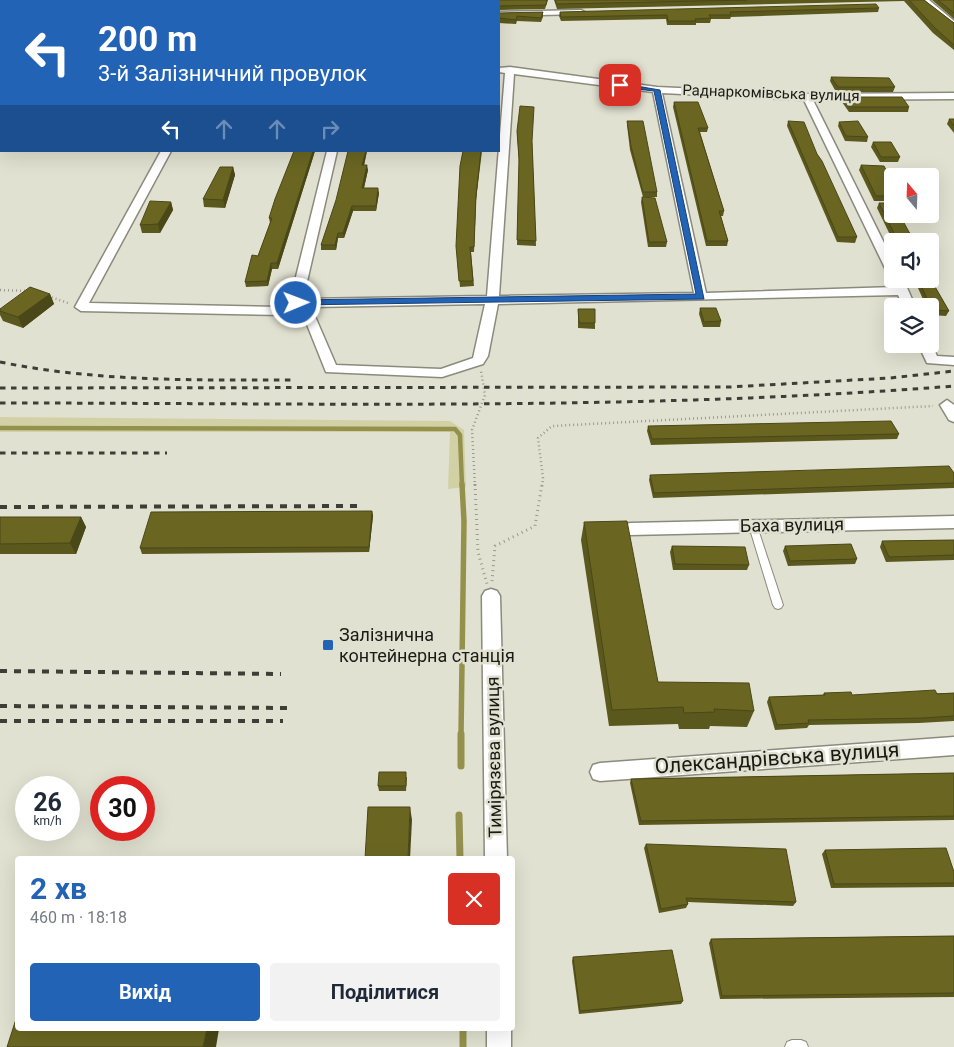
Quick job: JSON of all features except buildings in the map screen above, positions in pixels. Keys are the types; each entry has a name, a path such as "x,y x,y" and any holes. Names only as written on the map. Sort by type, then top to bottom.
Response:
{"street":[{"path":"924,0 954,25"},
{"path":"500,14 591,12"},
{"path":"296,303 308,310 331,369 442,373 478,361 481,356 493,298 504,70"},
{"name":"Раднаркомівська вулиця","path":"504,70 657,90 807,97 954,96"},
{"path":"657,90 701,297"},
{"path":"807,97 884,254"},
{"path":"165,152 81,307 284,311 296,303 493,298 701,297 903,291"},
{"path":"296,303 332,152"},
{"path":"902,288 906,298"},
{"path":"929,353 932,360 954,361"},
{"name":"Баха вулиця","path":"630,529 954,522"},
{"name":"Тимірязєва вулиця","path":"491,596 496,856"},
{"name":"Олександрівська вулиця","path":"600,772 954,746"},
{"path":"499,1031 499,1047"}],"lane":[{"path":"753,526 778,605"},
{"path":"792,1047 801,1047"}],"path":[{"path":"0,290 36,291"},
{"path":"45,294 81,307"},
{"path":"478,361 484,380 485,395 472,430 478,552 491,596"},
{"path":"491,596 495,546 536,526 544,478 538,438 552,426 950,411"}],"green space":[{"path":"0,417 450,421 464,430 466,487 448,489 450,432 0,432"}],"waterway":[{"path":"0,428 455,429 460,435 462,486"},
{"path":"461,735 464,521 462,484"},
{"path":"461,735 461,766"},
{"path":"459,815 460,856"},
{"path":"463,1031 463,1047"}],"railway":[{"path":"0,362 37,369 110,376 184,380 295,380"},
{"path":"0,388 730,387 890,378 954,371"},
{"path":"0,403 477,404 597,402 835,394 954,386"},
{"path":"0,453 167,453"},
{"path":"0,507 362,506"},
{"path":"0,671 281,674"},
{"path":"0,706 291,708"},
{"path":"0,721 283,721"}],"place":[{"name":"Залізнична контейнерна станція","path":"328,645"}],"route":[{"path":"296,303 493,298 701,297 657,90 620,85"}]}
